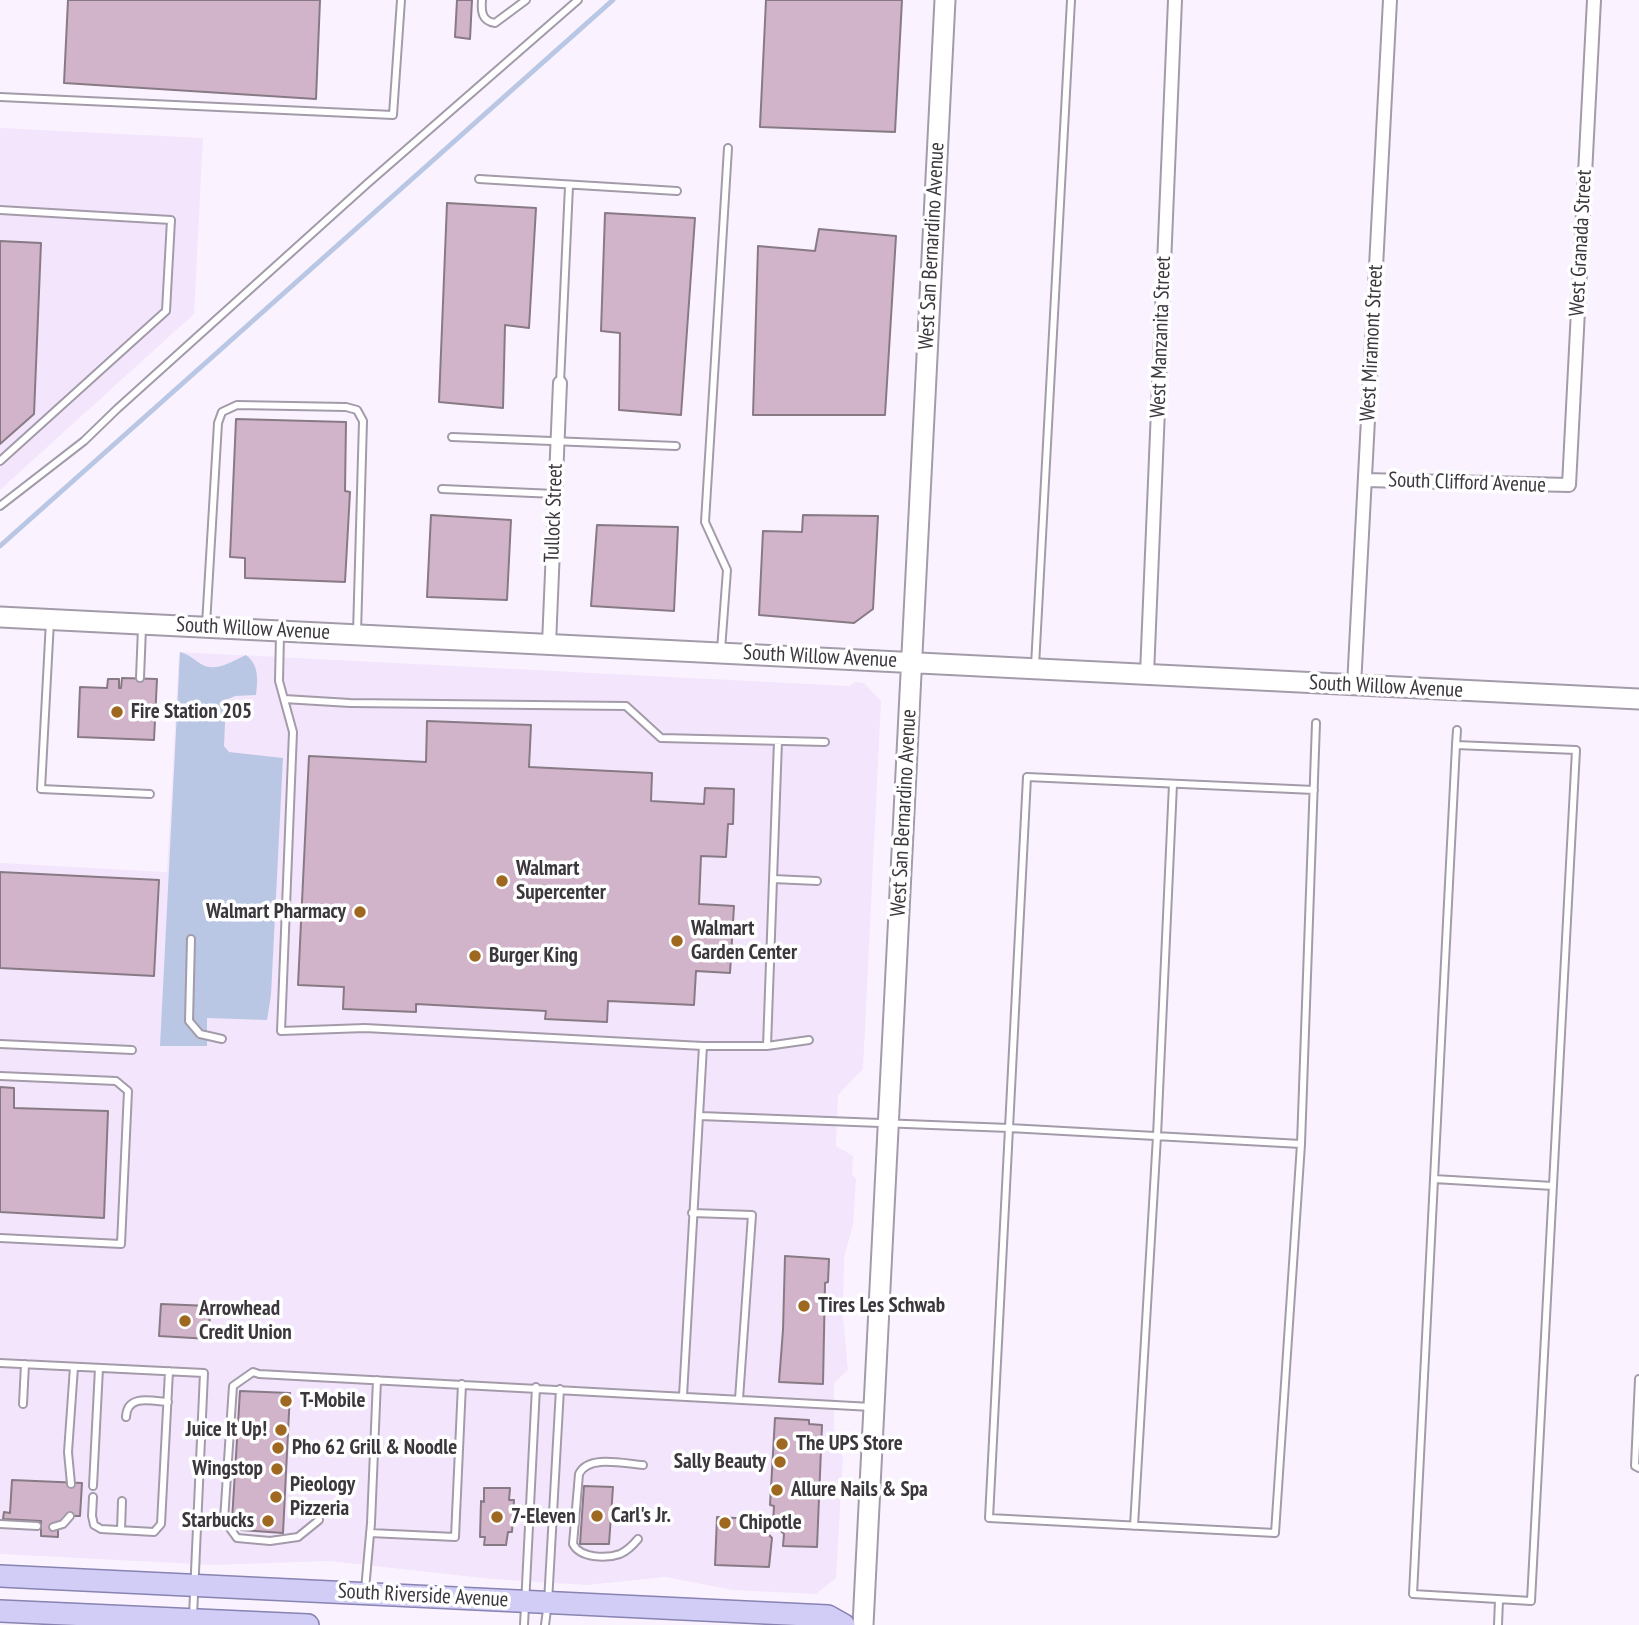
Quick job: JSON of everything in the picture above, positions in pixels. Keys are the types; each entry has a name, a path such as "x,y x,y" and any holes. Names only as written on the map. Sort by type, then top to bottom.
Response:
{"main road":[{"name":"South Riverside Avenue","path":"0,1576 828,1616 844,1625"},
{"path":"0,1611 193,1623 307,1625"}],"street":[{"name":"West San Bernardino Avenue","path":"863,1625 945,0"},
{"name":"West Manzanita Street","path":"1147,674 1175,0"},
{"name":"West Miramont Street","path":"1354,686 1390,0"},
{"name":"West Granada Street","path":"1569,485 1594,0"},
{"name":"Tullock Street","path":"549,644 559,383"},
{"name":"South Clifford Avenue","path":"1365,480 1569,485"},
{"name":"South Willow Avenue","path":"0,617 1639,699"}],"lane":[{"path":"0,97 393,115 401,0"},
{"path":"482,0 484,17 495,23 526,0"},
{"path":"0,506 84,441 369,183 578,0"},
{"path":"1035,668 1071,0"},
{"path":"721,652 727,570 705,522 727,148"},
{"path":"479,179 677,191"},
{"path":"559,383 569,186"},
{"path":"0,210 171,220 166,311 0,461"},
{"path":"206,627 218,423 222,412 237,405 346,407 357,410 363,421 357,634"},
{"path":"452,437 676,446"},
{"path":"442,489 555,494"},
{"path":"50,620 41,789 150,794"},
{"path":"140,678 143,624"},
{"path":"280,631 279,681 293,732 281,1031 365,1027 703,1046 767,1046 809,1041"},
{"path":"284,699 350,703 626,706 661,738 825,742"},
{"path":"1314,790 1027,777 989,1518 1275,1534 1301,1144 1317,723"},
{"path":"1456,745 1576,750 1531,1601 1413,1594 1456,745 1457,730"},
{"path":"767,1046 778,741"},
{"path":"1134,1526 1157,1136 1173,783"},
{"path":"773,879 817,881"},
{"path":"191,939 189,1021 200,1034 222,1040"},
{"path":"0,1044 132,1050"},
{"path":"683,1396 703,1046"},
{"path":"0,1076 116,1081 128,1091 121,1244 0,1238"},
{"path":"700,1116 1009,1128 1301,1144"},
{"path":"1434,1179 1553,1186"},
{"path":"692,1213 752,1215 740,1399"},
{"path":"0,1363 204,1373 193,1623"},
{"path":"23,1404 25,1364"},
{"path":"71,1484 68,1452 74,1367"},
{"path":"93,1486 99,1368"},
{"path":"93,1497 94,1525 101,1530 154,1532 161,1524 169,1371"},
{"path":"319,1520 298,1537 270,1541 237,1538 224,1520 233,1386 253,1372 875,1408"},
{"path":"1639,1379 1634,1466 1639,1468"},
{"path":"365,1592 377,1380"},
{"path":"370,1533 455,1537 462,1384"},
{"path":"524,1625 536,1387"},
{"path":"545,1625 560,1389"},
{"path":"126,1417 126,1410 131,1402 168,1402"},
{"path":"638,1539 624,1553 613,1556 582,1555 573,1544 579,1474 582,1468 594,1462 643,1465"},
{"path":"121,1530 122,1500"},
{"path":"53,1527 63,1524 70,1516"},
{"path":"0,1524 37,1526"},
{"path":"1498,1625 1499,1600"}],"shaded area":[{"path":"0,128 203,138 194,314 0,490"},
{"path":"179,652 849,686 856,682 864,683 881,701 863,1069 838,1095 836,1146 853,1156 852,1174 856,1179 853,1225 844,1258 843,1317 848,1370 834,1383 834,1441 843,1457 836,1578 816,1594 732,1590 666,1577 587,1585 492,1579 329,1561 214,1565 0,1554 0,863 167,872"}],"water":[{"path":"180,652 212,667 224,665 246,655 250,659 257,673 256,695 235,696 226,700 224,746 229,752 283,758 271,995 267,1020 207,1018 207,1046 160,1046"}],"building":[{"path":"68,0 320,0 316,99 64,83"},
{"path":"457,0 472,0 470,39 455,37"},
{"path":"766,0 902,0 895,132 760,127"},
{"path":"447,203 536,208 529,328 505,325 503,408 439,402"},
{"path":"605,213 695,218 681,415 619,410 620,333 601,331"},
{"path":"819,229 896,236 885,415 753,415 758,246 815,251"},
{"path":"0,241 41,243 34,414 0,444"},
{"path":"236,419 346,422 345,491 350,492 345,582 245,578 245,558 230,557"},
{"path":"431,515 511,520 507,600 427,597"},
{"path":"803,515 878,516 873,609 854,623 759,615 763,531 802,532"},
{"path":"597,525 678,527 674,611 591,606"},
{"name":"Fire Station 205","path":"122,678 157,679 154,740 78,737 80,687 107,688 108,679 119,679 121,688"},
{"name":"Walmart Supercenter","path":"427,721 531,725 529,767 652,773 651,801 704,804 705,788 734,789 733,824 728,824 726,857 701,856 699,904 734,906 730,973 696,971 694,1005 608,1001 607,1022 545,1019 546,1011 416,1004 416,1012 343,1009 344,987 298,985 309,756 426,762"},
{"path":"0,872 159,880 154,976 0,968"},
{"path":"0,1087 14,1088 14,1108 108,1111 104,1218 0,1212"},
{"name":"Tires Les Schwab","path":"785,1256 829,1259 828,1282 825,1283 823,1384 779,1382"},
{"name":"Arrowhead Credit Union","path":"161,1304 210,1306 209,1339 159,1336"},
{"path":"240,1391 290,1393 283,1533 241,1530 232,1520"},
{"path":"775,1418 809,1420 809,1424 822,1425 817,1547 783,1546 784,1534 773,1523 774,1506 770,1505"},
{"path":"12,1480 82,1483 80,1516 67,1516 58,1522 58,1537 41,1536 41,1521 3,1519 4,1512 10,1513"},
{"name":"Carl's Jr.","path":"584,1486 613,1487 609,1544 580,1544"},
{"name":"7-Eleven","path":"484,1488 510,1488 509,1500 514,1500 512,1532 508,1532 506,1545 484,1545 485,1537 480,1537"},
{"path":"717,1517 754,1519 772,1538 769,1567 715,1565"}],"waterway":[{"path":"0,546 613,0"}],"place":[{"name":"Fire Station 205","path":"117,712"},
{"name":"Walmart Supercenter","path":"502,881"},
{"name":"Walmart Pharmacy","path":"360,912"},
{"name":"Walmart Garden Center","path":"677,941"},
{"name":"Burger King","path":"475,956"},
{"name":"Tires Les Schwab","path":"804,1306"},
{"name":"Arrowhead Credit Union","path":"185,1321"},
{"name":"T-Mobile","path":"286,1401"},
{"name":"Juice It Up!","path":"281,1430"},
{"name":"The UPS Store","path":"782,1444"},
{"name":"Pho 62 Grill & Noodle","path":"278,1448"},
{"name":"Sally Beauty","path":"780,1462"},
{"name":"Wingstop","path":"277,1469"},
{"name":"Allure Nails & Spa","path":"777,1490"},
{"name":"Pieology Pizzeria","path":"276,1497"},
{"name":"Carl's Jr.","path":"597,1516"},
{"name":"7-Eleven","path":"497,1517"},
{"name":"Starbucks","path":"268,1521"},
{"name":"Chipotle","path":"725,1523"}]}
